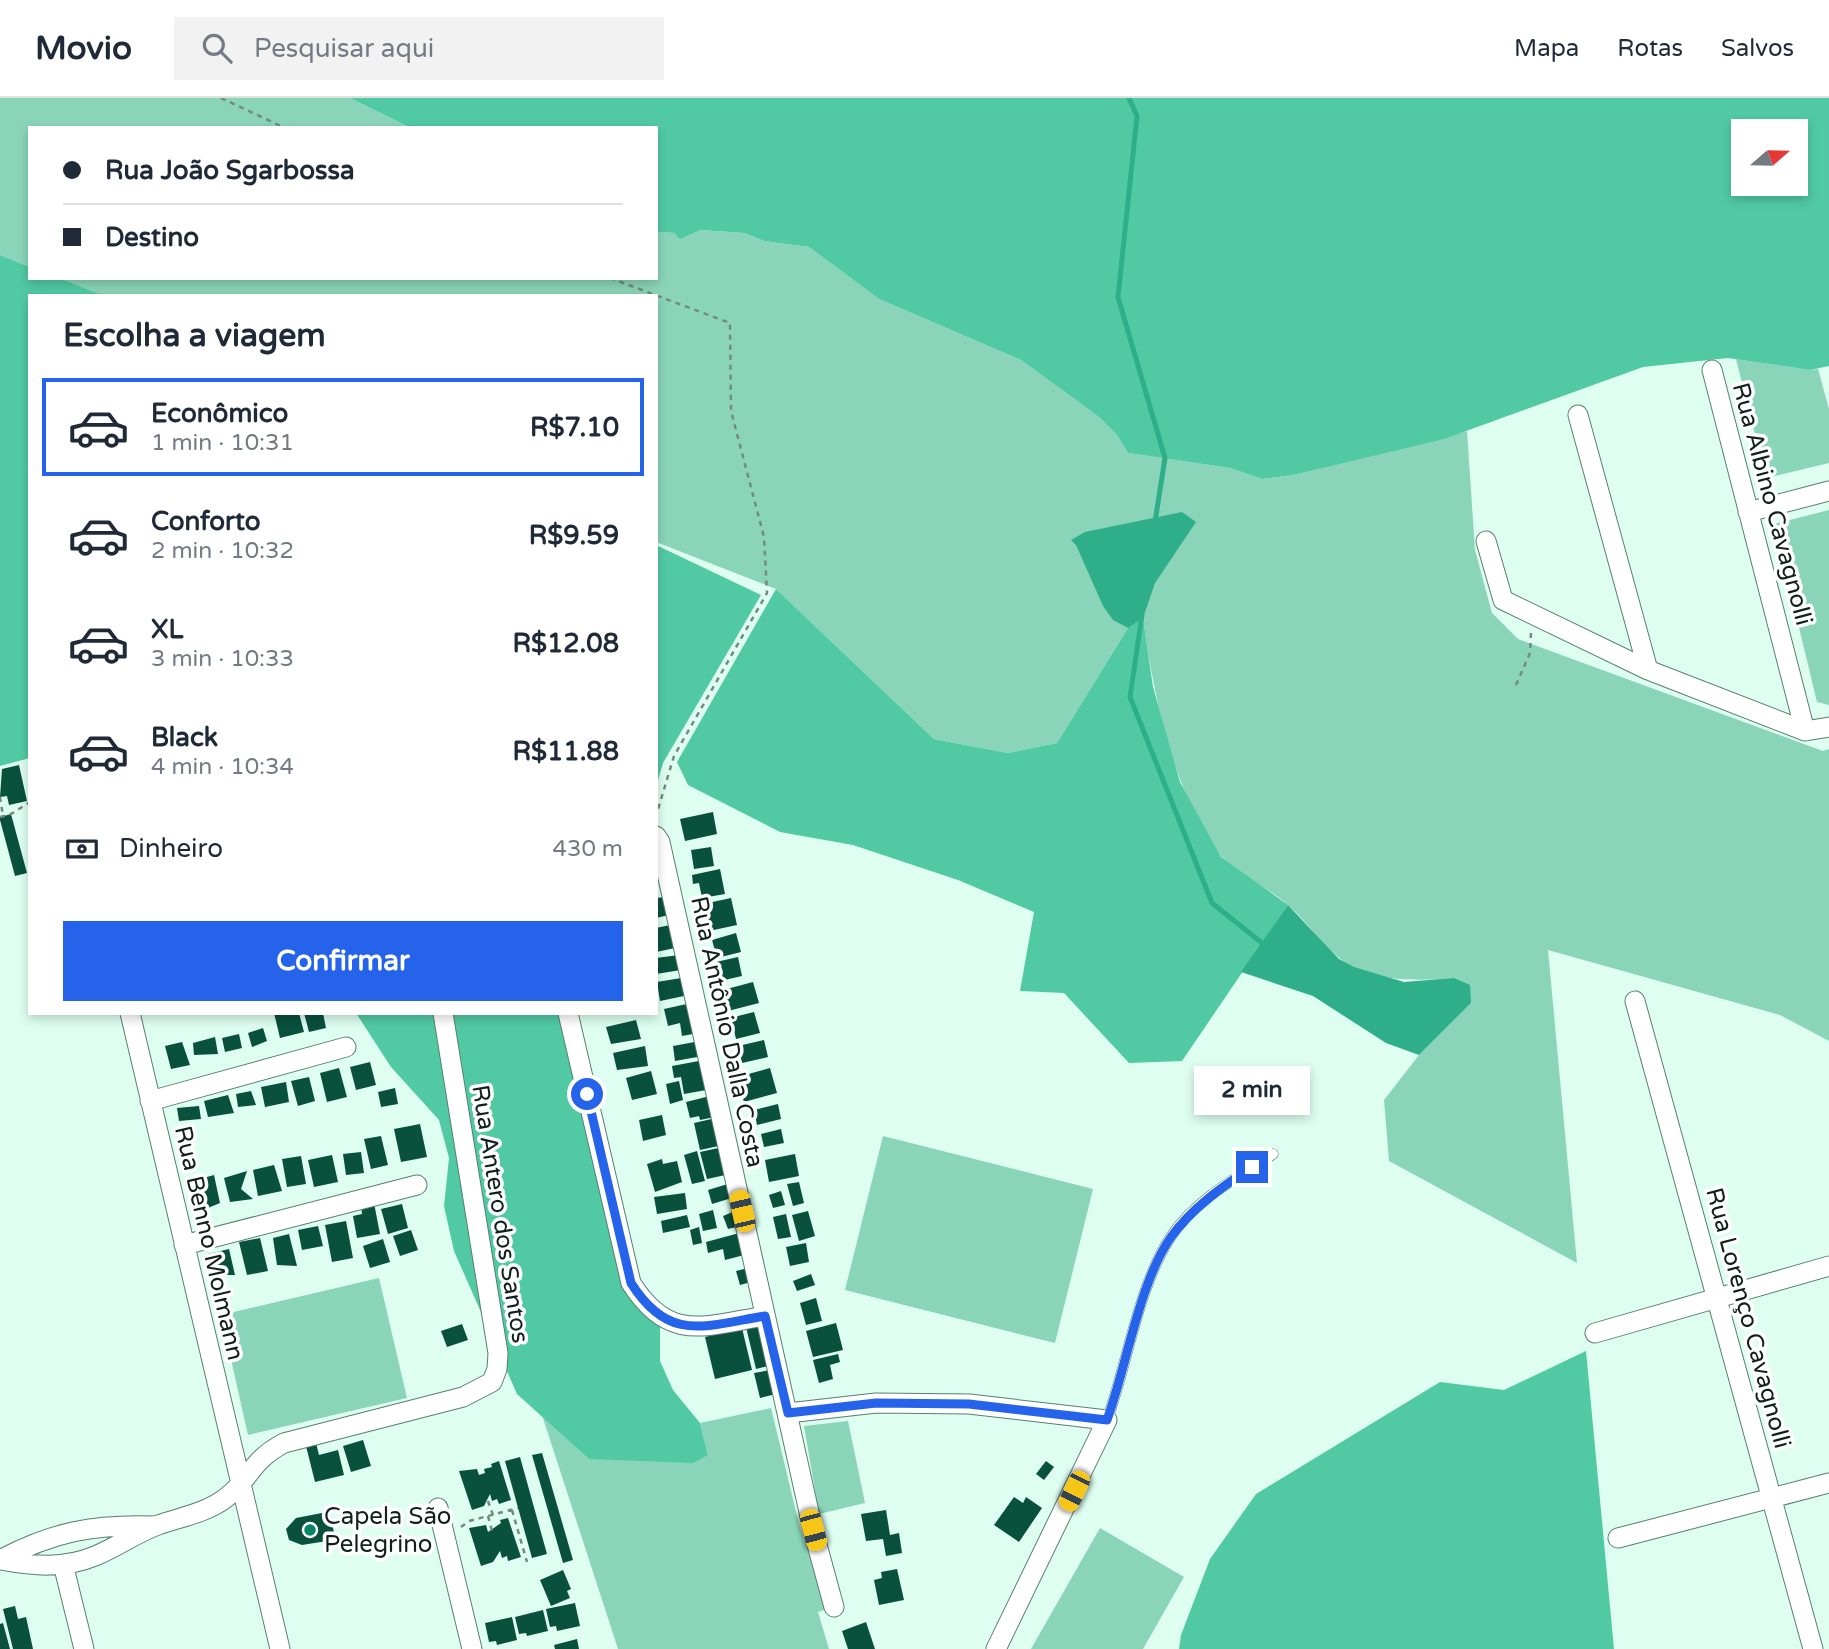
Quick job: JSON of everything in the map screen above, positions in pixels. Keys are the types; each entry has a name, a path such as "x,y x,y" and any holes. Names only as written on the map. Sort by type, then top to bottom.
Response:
{"street":[{"name":"Rua Albino Cavagnolli","path":"1712,370 1805,731"},
{"path":"1578,415 1648,670"},
{"path":"1748,512 1829,491"},
{"path":"1486,541 1503,600 1648,670 1805,731 1829,727"},
{"name":"Rua Antônio Dalla Costa","path":"658,839 813,1530 834,1607"},
{"name":"Rua Lorenço Cavagnolli","path":"1635,1001 1813,1649"},
{"name":"Rua Benno Molmann","path":"130,1015 280,1649"},
{"name":"Rua Antero dos Santos","path":"0,1560 34,1566 63,1564 93,1557 155,1526 203,1510 225,1499 241,1484 263,1454 284,1443 463,1398 492,1382 498,1353 443,1015"},
{"path":"568,1015 631,1283 647,1308 663,1320 685,1326 765,1316"},
{"path":"150,1101 346,1047"},
{"path":"184,1245 417,1185"},
{"path":"1595,1333 1829,1266"},
{"path":"788,1413 876,1403 969,1404 1107,1420 996,1649"},
{"path":"1618,1538 1829,1483"},
{"path":"438,1508 472,1649"},
{"name":"Rua Antero dos Santos","path":"0,1560 27,1544 82,1529 155,1526"},
{"path":"63,1564 85,1649"}],"lane":[{"path":"1107,1420 1144,1298 1170,1238 1221,1187 1273,1154"}],"path":[{"path":"222,98 281,126"},
{"path":"615,280 653,294"},
{"path":"658,296 730,323 731,411 764,537 767,593 674,757 658,809"},
{"path":"1516,685 1530,653 1532,614"},
{"path":"0,797 1,817 28,803"},
{"path":"488,1501 493,1515"},
{"path":"464,1537 461,1524 518,1508"},
{"path":"512,1510 527,1562"},
{"path":"488,1516 492,1531"}],"shaded area":[{"path":"0,98 350,98 407,126 28,126 28,266 0,255"},
{"path":"350,98 1829,98 1829,366 1810,370 1728,358 1643,367 1444,439 1293,475 1262,479 1230,468 1128,453 1117,435 1099,417 1021,360 879,299 809,247 764,241 744,233 700,230 680,239 674,233 658,232 658,126 407,126"},
{"path":"699,230 744,233 764,241 809,247 879,299 1021,360 1099,417 1117,435 1128,453 1230,468 1262,479 1293,475 1467,431 1475,550 1492,613 1518,639 1823,751 1829,749 1829,1041 1780,1015 1548,950 1577,1263 1389,1161 1384,1100 1419,1055 1471,1003 1454,978 1393,978 1377,976 1349,965 1289,906 1234,868 1220,855 1189,802 1177,772 1153,679 1143,619 1128,628 1057,743 1008,753 934,739 776,589 658,543 658,294 100,294 64,280 658,280 658,232 674,233 680,238"},
{"path":"0,255 28,266 28,280 64,280 100,294 28,294 28,759 0,766"},
{"path":"1736,359 1818,369 1829,409 1829,463 1766,478"},
{"path":"1829,510 1829,705 1817,702 1774,524"},
{"path":"1182,512 1196,522 1155,583 1143,618 1128,628 1113,620 1103,606 1076,545 1071,540 1085,532"},
{"path":"658,546 761,595 663,763 658,780"},
{"path":"776,589 934,739 1008,753 1057,743 1128,628 1143,618 1153,687 1180,782 1221,857 1288,905 1182,1061 1129,1063 1064,993 1020,991 1034,912 958,880 853,845 780,832 688,785 677,762"},
{"path":"1288,905 1339,959 1354,967 1404,982 1454,978 1470,985 1471,1003 1419,1055 1386,1043 1313,996 1241,972"},
{"path":"357,1015 559,1015 614,1253 642,1304 660,1321 660,1361 673,1390 700,1423 708,1455 693,1463 589,1459 517,1394 454,1251 444,1206 449,1158 439,1120 391,1067"},
{"path":"883,1136 1093,1189 1055,1343 845,1290"},
{"path":"379,1278 407,1398 248,1435 221,1315"},
{"path":"1586,1351 1614,1649 1179,1649 1181,1635 1210,1559 1256,1494 1440,1382 1504,1390"},
{"path":"771,1408 799,1524 827,1609 818,1612 829,1649 618,1649 542,1415 589,1459 708,1455 700,1423"},
{"path":"848,1421 865,1503 819,1514 804,1426"},
{"path":"1100,1528 1184,1577 1143,1649 1031,1649"}],"building":[{"path":"19,765 27,801 9,805 7,796 0,797 2,769"},
{"path":"713,812 717,834 685,841 680,819"},
{"path":"11,814 27,873 15,876 0,820 0,817"},
{"path":"711,847 714,866 694,869 691,850"},
{"path":"720,869 725,894 702,898 699,883 693,884 692,875"},
{"path":"665,897 669,915 658,918 658,898"},
{"path":"731,898 737,925 709,931 703,904"},
{"path":"670,925 675,948 658,952 658,928"},
{"path":"736,933 741,952 717,958 712,940"},
{"path":"679,955 681,970 658,974 658,958"},
{"path":"738,957 742,976 720,981 716,962"},
{"path":"681,978 684,996 660,1001 658,982"},
{"path":"753,982 759,1003 728,1011 723,990"},
{"path":"691,1003 698,1033 682,1036 680,1023 668,1026 664,1009"},
{"path":"754,1012 760,1033 736,1039 733,1026 724,1028 722,1020"},
{"path":"274,1015 300,1015 304,1032 280,1038"},
{"path":"305,1015 323,1015 326,1028 309,1032"},
{"path":"636,1020 641,1039 611,1044 606,1027"},
{"path":"263,1028 267,1041 252,1047 248,1033"},
{"path":"239,1034 242,1048 225,1052 222,1038"},
{"path":"215,1037 218,1054 194,1055 193,1043"},
{"path":"764,1040 768,1057 742,1063 738,1046"},
{"path":"700,1041 703,1056 675,1061 673,1046"},
{"path":"182,1042 190,1065 171,1069 165,1046"},
{"path":"645,1046 648,1066 617,1070 613,1053"},
{"path":"704,1060 712,1089 684,1094 681,1077 674,1078 672,1066"},
{"path":"370,1062 376,1085 356,1090 350,1067"},
{"path":"339,1068 347,1097 327,1102 320,1073"},
{"path":"770,1068 777,1093 744,1102 737,1077"},
{"path":"651,1071 657,1094 632,1100 626,1078"},
{"path":"309,1077 315,1101 298,1106 291,1081"},
{"path":"679,1081 683,1100 670,1104 666,1084"},
{"path":"286,1082 289,1102 265,1107 261,1087"},
{"path":"395,1088 398,1104 381,1107 378,1092"},
{"path":"251,1091 256,1105 238,1107 236,1094"},
{"path":"228,1095 234,1113 208,1117 204,1101"},
{"path":"710,1096 715,1117 700,1120 699,1116 690,1118 686,1102"},
{"path":"778,1104 781,1119 757,1125 754,1110"},
{"path":"199,1106 201,1119 179,1121 177,1108"},
{"path":"662,1115 666,1135 643,1141 639,1120"},
{"path":"716,1118 723,1145 700,1150 694,1123"},
{"path":"420,1124 427,1157 401,1162 394,1129"},
{"path":"781,1129 784,1143 764,1147 761,1134"},
{"path":"381,1136 388,1165 371,1169 364,1139"},
{"path":"723,1147 730,1174 707,1179 700,1152"},
{"path":"697,1151 705,1181 692,1184 684,1155"},
{"path":"361,1152 364,1173 346,1175 343,1154"},
{"path":"795,1154 799,1176 769,1182 765,1160"},
{"path":"332,1155 338,1182 314,1187 308,1160"},
{"path":"301,1156 306,1184 287,1187 282,1159"},
{"path":"662,1159 663,1164 677,1161 682,1182 655,1192 647,1164"},
{"path":"274,1165 282,1191 258,1196 253,1170"},
{"path":"247,1171 241,1189 253,1199 230,1202 224,1178"},
{"path":"214,1175 220,1203 203,1210 196,1180"},
{"path":"799,1182 804,1203 793,1206 787,1184"},
{"path":"731,1183 735,1197 712,1204 708,1190"},
{"path":"781,1191 785,1205 773,1208 769,1195"},
{"path":"685,1193 687,1209 657,1214 654,1197"},
{"path":"374,1203 380,1234 357,1238 353,1216 362,1214 361,1205"},
{"path":"402,1204 408,1228 388,1234 381,1209"},
{"path":"713,1210 717,1228 703,1231 699,1214"},
{"path":"735,1211 740,1226 728,1229 723,1216"},
{"path":"808,1211 815,1236 799,1241 792,1215"},
{"path":"786,1214 791,1237 778,1239 773,1217"},
{"path":"687,1215 690,1227 663,1233 661,1221"},
{"path":"346,1221 353,1258 332,1262 325,1225"},
{"path":"318,1226 323,1246 302,1250 298,1230"},
{"path":"699,1227 702,1243 693,1245 690,1230"},
{"path":"411,1230 418,1250 400,1256 393,1236"},
{"path":"743,1232 748,1254 725,1260 723,1249 708,1253 706,1242"},
{"path":"289,1234 297,1266 277,1265 273,1238"},
{"path":"260,1238 268,1271 247,1275 239,1242"},
{"path":"383,1239 390,1262 370,1268 363,1246"},
{"path":"806,1243 809,1262 790,1266 786,1247"},
{"path":"229,1249 235,1275 214,1275 208,1254"},
{"path":"748,1268 751,1282 740,1285 736,1271"},
{"path":"811,1274 815,1285 797,1291 793,1281"},
{"path":"816,1298 822,1321 806,1325 800,1303"},
{"path":"763,1323 772,1365 756,1369 746,1327"},
{"path":"836,1323 843,1350 813,1357 806,1331"},
{"path":"462,1324 468,1340 447,1347 441,1331"},
{"path":"742,1328 752,1370 715,1379 705,1337"},
{"path":"838,1354 840,1362 830,1365 833,1379 819,1383 813,1360"},
{"path":"770,1370 776,1394 760,1398 754,1373"},
{"path":"315,1439 319,1455 338,1450 344,1475 315,1482 305,1442"},
{"path":"363,1440 371,1466 351,1472 343,1446"},
{"path":"542,1453 573,1560 563,1563 532,1455"},
{"path":"520,1457 547,1554 532,1558 505,1461"},
{"path":"499,1461 511,1500 499,1504 497,1499 492,1501 490,1494 484,1506 472,1510 459,1471 477,1469 479,1475 485,1473 484,1469 492,1467 491,1464"},
{"path":"1046,1461 1054,1467 1044,1480 1036,1474"},
{"path":"1014,1497 1023,1503 1026,1497 1042,1508 1019,1542 994,1525"},
{"path":"886,1510 890,1535 899,1533 902,1553 886,1556 883,1539 866,1541 861,1514"},
{"name":"Capela São Pelegrino","path":"322,1513 331,1520 334,1532 327,1541 302,1545 289,1540 286,1529 296,1518"},
{"path":"508,1518 521,1557 508,1561 507,1556 502,1558 500,1551 493,1562 481,1566 469,1528 486,1525 488,1532 501,1523 500,1520"},
{"path":"897,1569 904,1600 879,1605 874,1580 882,1578 881,1572"},
{"path":"563,1570 571,1589 567,1591 570,1598 551,1606 540,1580"},
{"path":"575,1603 580,1626 557,1631 556,1626 550,1627 546,1609"},
{"path":"15,1606 18,1619 26,1617 33,1649 13,1649 3,1609"},
{"path":"543,1610 548,1631 527,1636 526,1633 519,1634 515,1617"},
{"path":"512,1617 517,1640 497,1645 496,1641 489,1642 485,1623"},
{"path":"866,1622 875,1649 848,1649 842,1631"},
{"path":"3,1623 10,1649 0,1649 0,1624"},
{"path":"577,1639 579,1649 555,1649 554,1645"}],"waterway":[{"path":"1129,98 1137,116 1118,297 1165,458 1155,522"},
{"path":"1142,615 1130,697 1212,903 1267,947"}],"place":[{"name":"Capela São Pelegrino","path":"310,1530"}],"route":[{"path":"587,1094 631,1283 647,1308 663,1320 685,1326 712,1325 765,1316 788,1413 876,1403 969,1404 1074,1414 1107,1420 1144,1298 1170,1238 1190,1215 1221,1187 1252,1167"}]}
